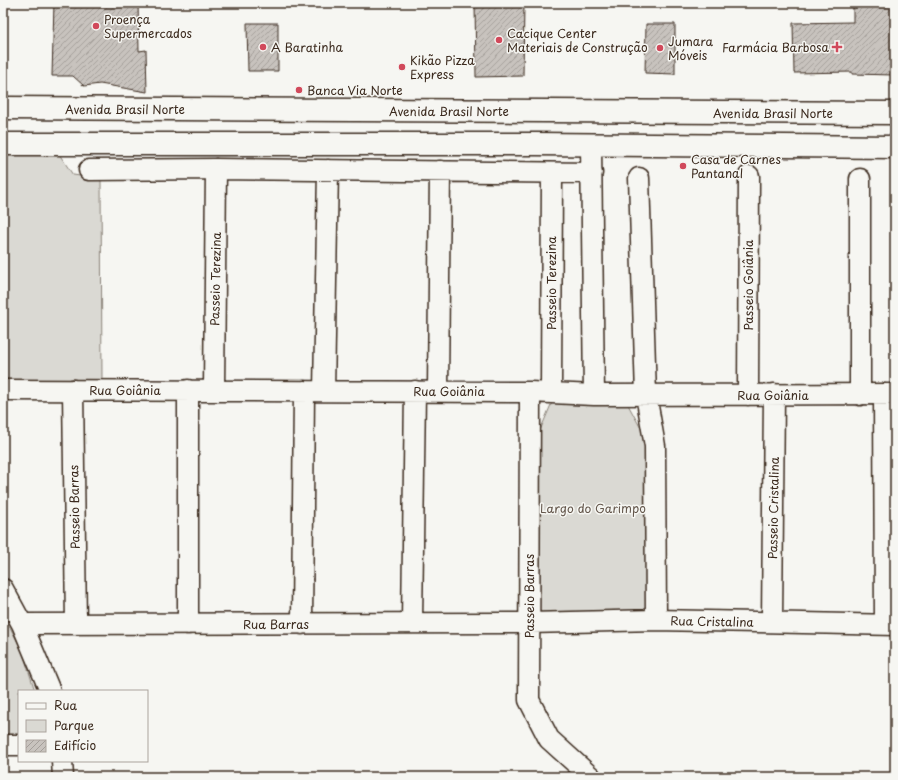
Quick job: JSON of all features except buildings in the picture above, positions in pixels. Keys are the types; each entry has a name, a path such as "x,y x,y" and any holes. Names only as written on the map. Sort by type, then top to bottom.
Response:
{"main road":[{"name":"Avenida Brasil Norte","path":"3,108 895,114"},
{"path":"3,144 895,147"}],"street":[{"path":"591,145 594,395"},
{"path":"89,170 216,169 592,173"},
{"name":"Passeio Terezina","path":"214,390 216,169"},
{"path":"324,391 328,170"},
{"path":"438,391 440,171"},
{"name":"Passeio Terezina","path":"551,393 552,173"},
{"name":"Passeio Goiânia","path":"748,395 749,176"},
{"path":"639,178 646,395 655,446 656,620"},
{"path":"860,179 860,394"},
{"name":"Rua Goiânia","path":"3,390 438,391 530,392 594,395 889,394"},
{"name":"Passeio Barras","path":"73,390 76,624"},
{"path":"188,390 188,624"},
{"path":"302,624 304,391"},
{"path":"412,623 415,391"},
{"name":"Passeio Barras","path":"530,392 529,700 549,739 592,777"},
{"name":"Passeio Cristalina","path":"772,622 774,394"},
{"path":"889,394 890,624"},
{"path":"3,588 22,624 50,690"},
{"name":"Rua Cristalina","path":"529,623 656,620 890,624"},
{"name":"Rua Barras","path":"22,624 529,623"},
{"path":"3,745 18,745"},
{"path":"62,762 63,777"}],"green space":[{"path":"3,154 59,154 73,175 101,179 102,383 3,379"},
{"name":"Largo do Garimpo","path":"553,400 626,401 651,447 649,615 537,614 536,440"},
{"path":"3,614 22,650 35,690 18,690 18,737 3,737"}],"place":[{"name":"Proença Supermercados","path":"96,26"},
{"name":"Cacique Center Materiais de Construção","path":"499,40"},
{"name":"A Baratinha","path":"263,47"},
{"name":"Farmácia Barbosa","path":"837,47"},
{"name":"Jumara Móveis","path":"660,48"},
{"name":"Kikão Pizza Express","path":"402,67"},
{"name":"Banca Via Norte","path":"299,90"},
{"name":"Casa de Carnes Pantanal","path":"683,166"}]}
